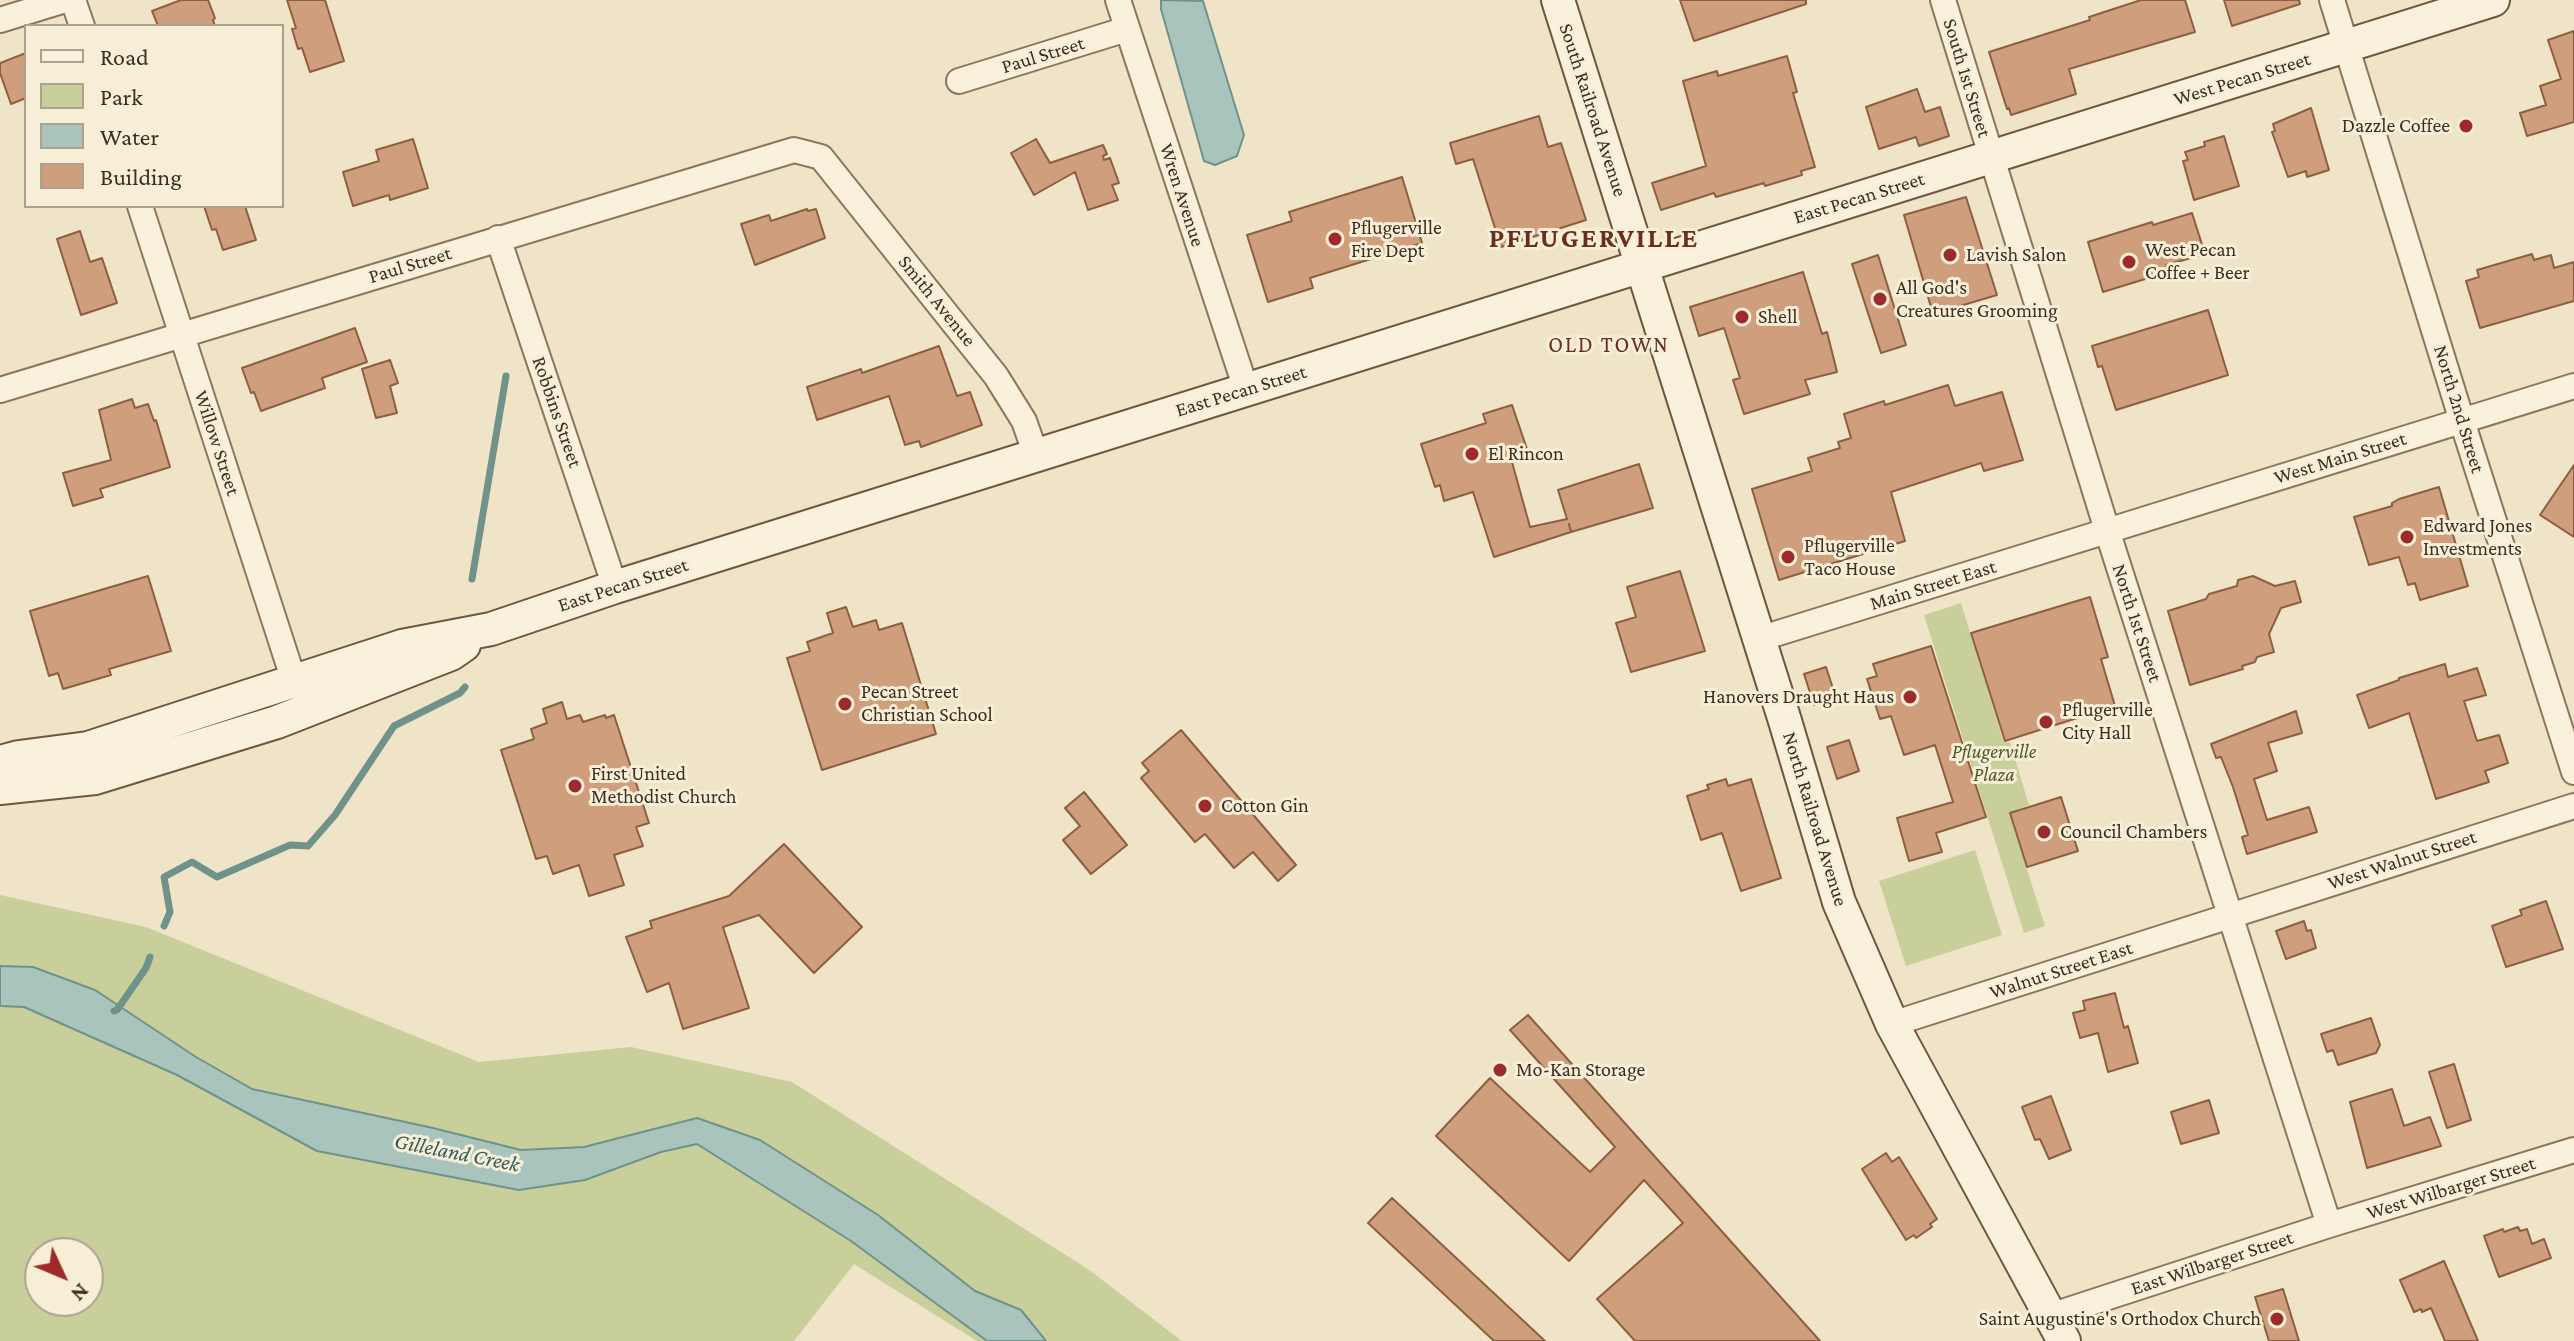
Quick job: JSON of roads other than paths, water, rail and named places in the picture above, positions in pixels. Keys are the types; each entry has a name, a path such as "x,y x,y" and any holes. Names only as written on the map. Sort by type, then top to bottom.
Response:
{"main road":[{"name":"South Railroad Avenue","path":"1558,0 1643,266"},
{"name":"West Pecan Street","path":"1992,157 2493,0"},
{"name":"East Pecan Street","path":"0,762 88,748 402,646 491,629 615,587 1992,157"},
{"name":"North Railroad Avenue","path":"1643,266 1839,902 1892,1024 2057,1328"},
{"name":"East Pecan Street","path":"0,788 95,778 277,722 451,654 491,629"},
{"path":"0,788 88,748"}],"street":[{"path":"0,20 65,0"},
{"path":"73,0 81,24"},
{"name":"Wren Avenue","path":"1118,0 1246,389"},
{"name":"South 1st Street","path":"1943,0 1992,157"},
{"name":"North 2nd Street","path":"2332,0 2574,772"},
{"name":"Paul Street","path":"959,81 1127,29"},
{"name":"Paul Street","path":"0,390 794,150 821,157"},
{"name":"Smith Avenue","path":"821,157 996,376 1024,421 1036,455"},
{"name":"North 1st Street","path":"1992,157 2107,530 2329,1225"},
{"name":"Willow Street","path":"141,208 294,681"},
{"name":"Robbins Street","path":"498,238 615,587"},
{"name":"West Main Street","path":"2107,530 2574,386"},
{"name":"Main Street East","path":"1759,639 2107,530"},
{"name":"West Walnut Street","path":"2229,915 2574,806"},
{"name":"Walnut Street East","path":"1892,1024 2229,915"},
{"name":"West Wilbarger Street","path":"2329,1225 2574,1150"},
{"name":"East Wilbarger Street","path":"2057,1328 2329,1225"}],"water":[{"path":"1161,0 1203,1 1244,135 1237,156 1215,165 1204,161"},
{"name":"Gilleland Creek","path":"0,966 33,967 95,990 196,1057 252,1089 521,1150 584,1147 697,1118 760,1140 878,1215 975,1291 1021,1310 1046,1341 987,1341 851,1241 697,1144 661,1152 585,1180 519,1190 317,1151 177,1075 24,1007 0,1006"}],"waterway":[{"path":"472,579 506,376"},
{"path":"164,926 170,912 164,877 192,862 217,877 290,845 308,846 335,815 394,726 460,693 465,687"},
{"path":"114,1011 146,968 150,957"}],"place":[{"name":"Dazzle Coffee","path":"2466,126"},
{"name":"Pflugerville Fire Dept","path":"1335,239"},
{"name":"Lavish Salon","path":"1950,255"},
{"name":"West Pecan Coffee + Beer","path":"2129,262"},
{"name":"All God's Creatures Grooming","path":"1880,299"},
{"name":"Shell","path":"1742,317"},
{"name":"El Rincon","path":"1472,454"},
{"name":"Edward Jones Investments","path":"2407,537"},
{"name":"Pflugerville Taco House","path":"1788,557"},
{"name":"Hanovers Draught Haus","path":"1910,697"},
{"name":"Pecan Street Christian School","path":"845,704"},
{"name":"Pflugerville City Hall","path":"2046,722"},
{"name":"First United Methodist Church","path":"575,786"},
{"name":"Cotton Gin","path":"1205,806"},
{"name":"Council Chambers","path":"2044,832"},
{"name":"Mo-Kan Storage","path":"1500,1070"},
{"name":"Saint Augustine's Orthodox Church","path":"2277,1319"}],"district":[{"name":"PFLUGERVILLE","path":"1594,238"},
{"name":"OLD TOWN","path":"1609,345"}],"park label":[{"name":"Pflugerville Plaza","path":"1994,764"}]}
